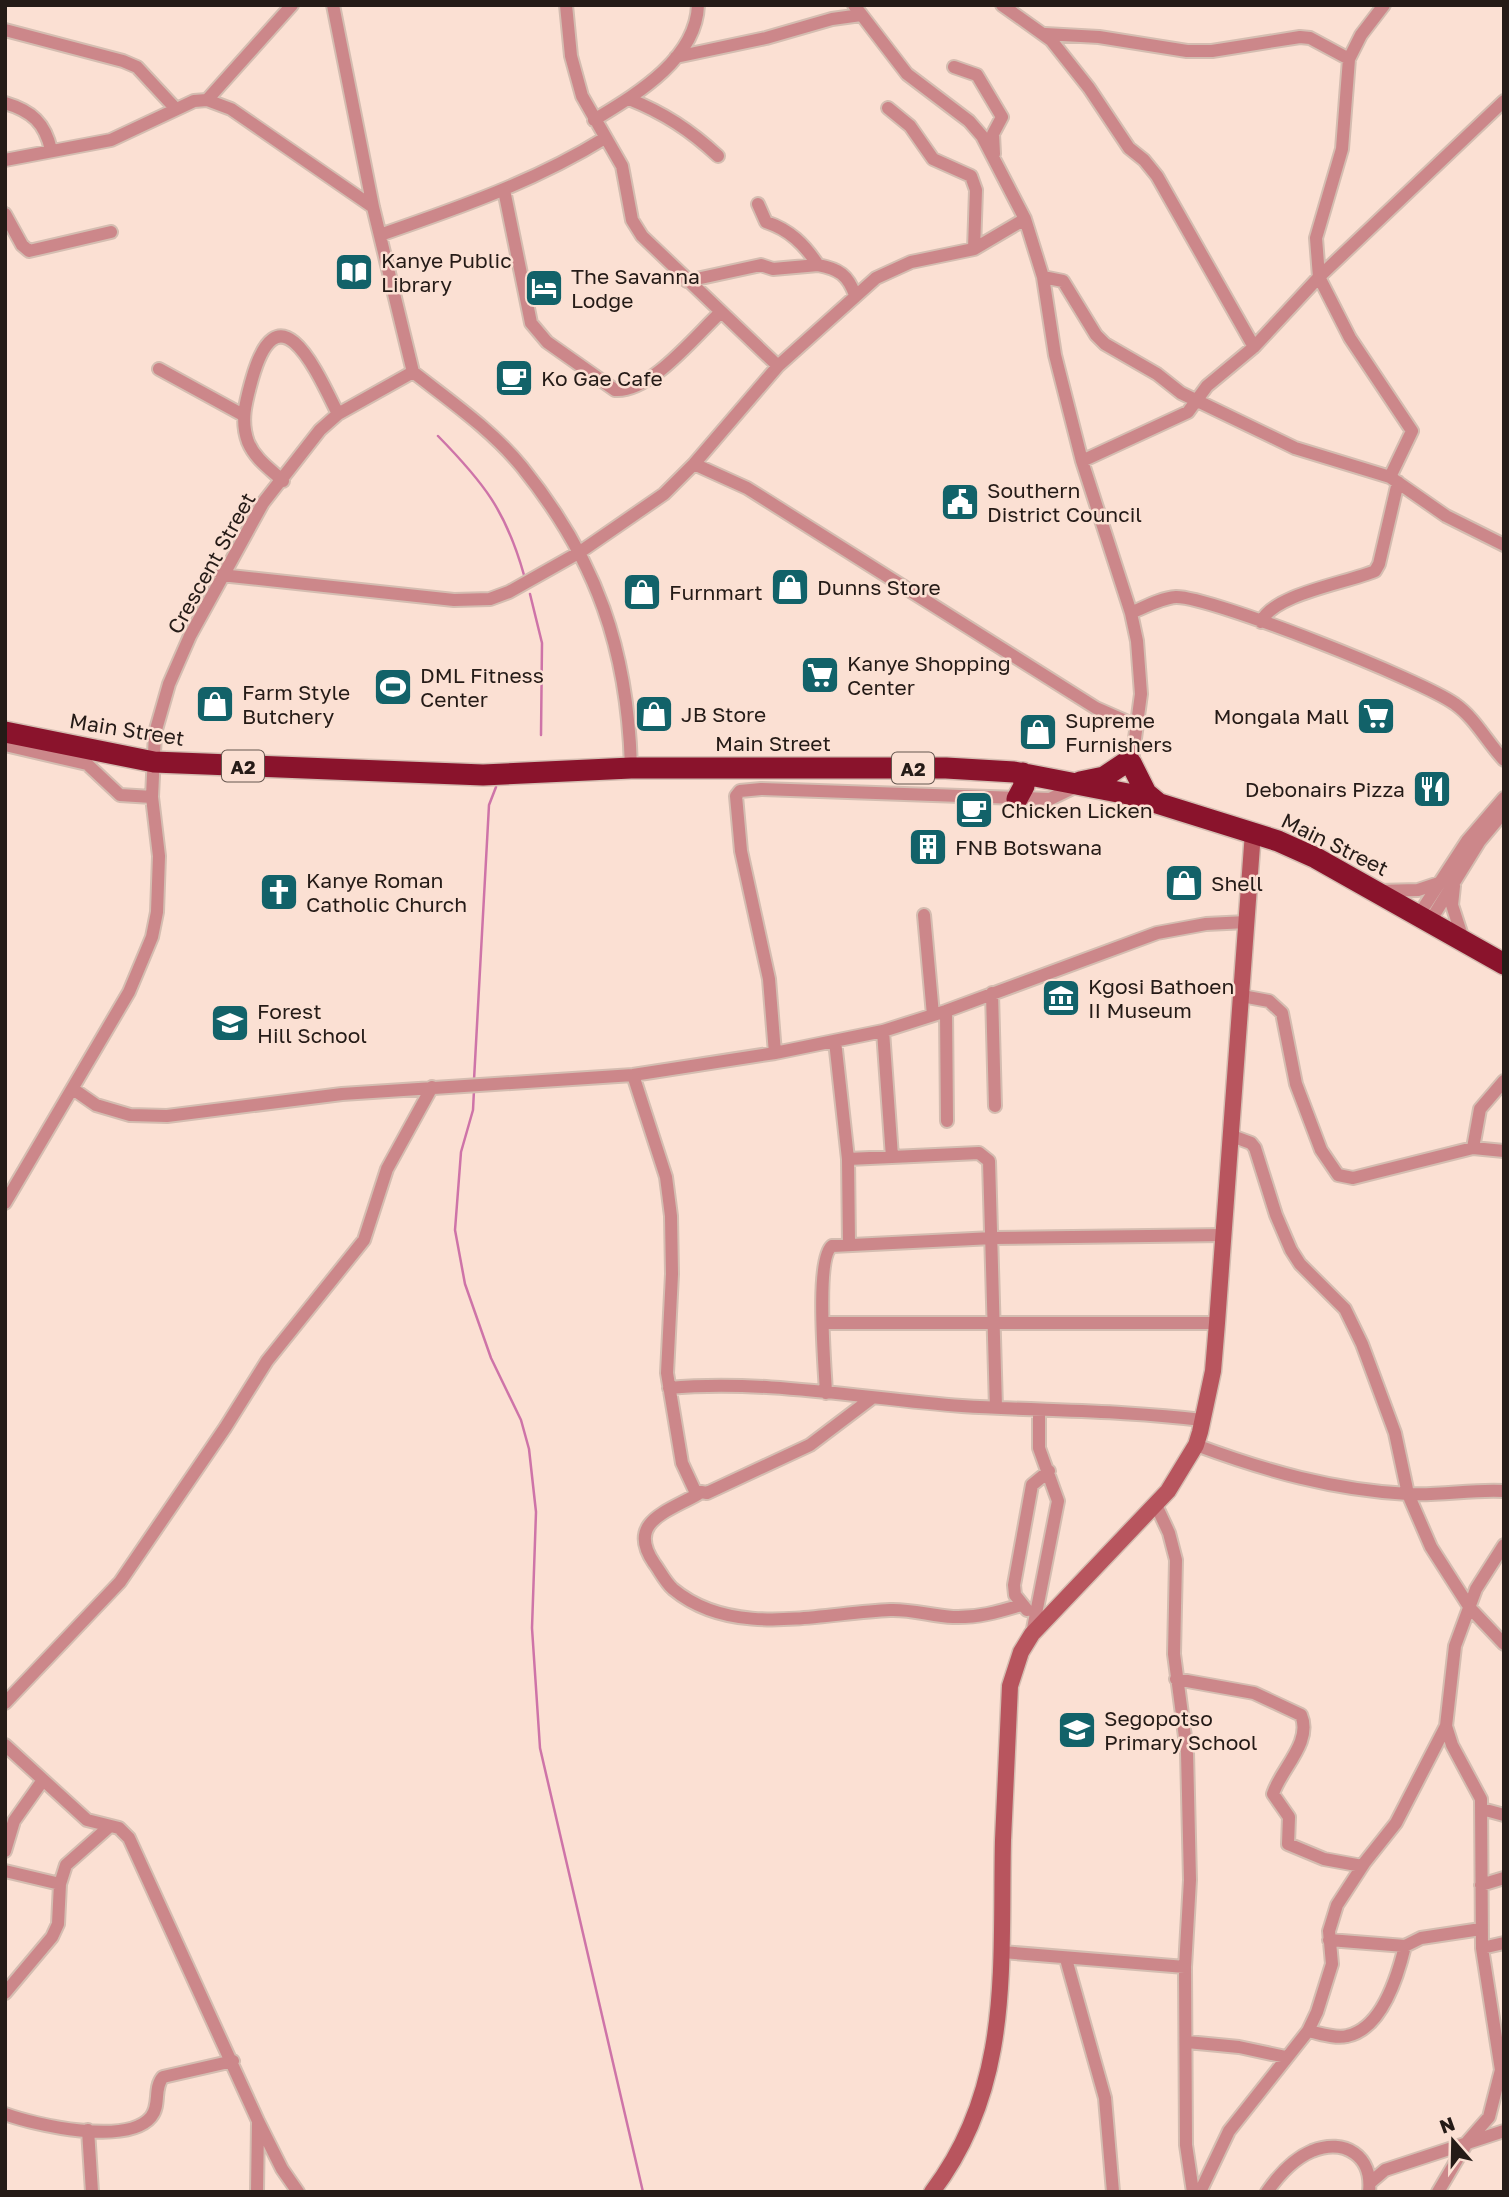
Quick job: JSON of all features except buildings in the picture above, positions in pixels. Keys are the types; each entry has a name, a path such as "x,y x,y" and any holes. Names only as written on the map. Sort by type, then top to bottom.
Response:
{"highway":[{"name":"Main Street","path":"5,732 154,762 484,775 631,768 946,768 1023,774 1122,793 1253,832 1316,858 1504,964"},
{"path":"1076,783 1099,778 1130,760 1143,788 1158,803"},
{"path":"1017,799 1024,786 1023,774"}],"street":[{"path":"207,100 292,5"},
{"path":"333,5 373,207 413,372 487,431 522,467 580,552 608,612 615,637 630,733 631,768"},
{"path":"565,5 571,56 582,96 622,166 632,220 642,236 778,366"},
{"path":"594,120 629,99 677,57 692,33 698,5"},
{"path":"1002,5 1045,34 1089,88 1129,148 1144,160 1157,176 1254,347"},
{"path":"1261,622 1265,613 1283,603 1375,571 1379,564 1394,480 1412,431 1350,338 1319,277 1316,238 1342,149 1349,60 1361,35 1384,5"},
{"path":"677,57 766,38 858,10 919,85 969,121 994,158 1025,219 1042,277 1055,355 1082,461 1131,613 1141,671 1137,726 1122,793"},
{"path":"5,30 130,64 174,108"},
{"path":"1045,34 1099,37 1187,51 1212,51 1300,37 1311,38 1349,60"},
{"path":"954,67 976,75 1002,117 993,134 994,158"},
{"path":"629,99 665,113 693,133 718,156"},
{"path":"5,160 111,140 174,108 207,100 231,109 373,207"},
{"path":"1082,461 1184,415 1218,375 1254,347 1319,277 1504,101"},
{"path":"5,103 36,116 48,134 51,150"},
{"path":"888,108 910,126 933,159 971,176 976,190 974,249"},
{"path":"380,235 503,190 559,166 606,138"},
{"path":"503,190 531,323 547,342 615,390 629,391 646,383 721,312"},
{"path":"758,204 766,222 785,228 806,248 818,265"},
{"path":"5,214 22,245 29,251 111,232"},
{"path":"221,575 454,600 491,599 509,592 580,552 664,494 694,464 778,366 876,278 911,262 974,249 1025,219"},
{"path":"687,281 761,265 773,269 818,265 836,268 849,279 855,295"},
{"path":"1042,277 1063,281 1096,335 1105,344 1195,400 1295,448 1394,480 1446,516 1504,545"},
{"path":"283,481 256,457 247,441 243,415 258,356 265,344 272,338 282,337 293,343 313,363 338,414"},
{"path":"159,369 243,415"},
{"name":"Crescent Street","path":"5,1203 129,992 152,937 157,912 159,856 152,797 155,733 169,684 221,575 263,503 283,481 320,430 338,414 413,372"},
{"path":"694,464 747,488 1096,708 1137,726"},
{"path":"1131,613 1176,597 1261,622 1436,692 1462,709 1504,760"},
{"path":"1486,736 1504,750"},
{"path":"5,745 87,764 120,795 152,797"},
{"path":"775,1053 769,979 741,850 736,796 740,791 761,789 1050,799 1076,783"},
{"path":"1423,920 1454,882 1502,805 1504,789"},
{"path":"1423,920 1440,883 1467,841 1502,805"},
{"path":"932,2192 971,2129 990,2076 1002,1952 1010,1685 1021,1652 1032,1634 1168,1491 1196,1445 1202,1420 1213,1371 1253,832"},
{"path":"1454,882 1452,905 1465,944"},
{"path":"1378,891 1418,890 1440,883"},
{"path":"924,915 933,1015"},
{"path":"73,1089 96,1105 130,1115 167,1116 342,1094 633,1074 775,1053 883,1031 947,1011 1157,933 1206,924 1247,922"},
{"path":"992,993 995,1106"},
{"path":"1241,996 1269,1001 1282,1013 1296,1084 1321,1150 1338,1175 1353,1178 1473,1148 1504,1151"},
{"path":"947,1011 947,1121"},
{"path":"883,1031 892,1157"},
{"path":"835,1041 848,1159 849,1244"},
{"path":"633,1074 666,1177 671,1216 672,1274 667,1365 669,1388 682,1463 698,1494"},
{"path":"1473,1148 1480,1109 1504,1080"},
{"path":"5,1703 120,1582 225,1428 267,1361 364,1240 387,1170 432,1087"},
{"path":"1232,1136 1251,1143 1255,1148 1276,1215 1291,1250 1300,1264 1345,1309 1362,1344 1395,1433 1408,1494 1439,1563 1470,1608 1504,1644"},
{"path":"848,1159 982,1154 990,1166 996,1408"},
{"path":"826,1393 826,1254 832,1247 993,1238 1224,1236"},
{"path":"824,1323 1217,1323"},
{"path":"669,1388 728,1386 996,1408 1150,1414 1202,1420"},
{"path":"872,1398 810,1445 707,1493 698,1494 650,1522 643,1534 645,1549 670,1587 692,1602 726,1616 763,1619 893,1609 954,1617 988,1615 1021,1605"},
{"path":"1032,1634 1058,1501 1039,1448 1039,1410"},
{"path":"1196,1445 1292,1478 1330,1486 1408,1494 1504,1491"},
{"path":"1035,1617 1021,1605 1015,1595 1014,1585 1031,1485 1049,1471"},
{"path":"1156,1505 1169,1533 1176,1560 1174,1654 1187,1777 1190,1880 1185,1967 1186,2145 1193,2192"},
{"path":"1200,2192 1229,2132 1308,2031 1317,2012 1332,1964 1330,1923 1337,1905 1362,1866 1396,1823 1446,1726 1452,1659 1481,1580 1504,1545"},
{"path":"1176,1679 1254,1693 1301,1716 1304,1723 1301,1740 1273,1794 1289,1817 1288,1844 1324,1859 1362,1866"},
{"path":"1438,2192 1468,2141 1485,2125 1499,2086 1501,2070 1482,1948 1480,1793 1452,1745 1446,1726"},
{"path":"5,1745 87,1820 124,1831 136,1848 195,1987 233,2061 258,2121 282,2169 298,2192"},
{"path":"5,1851 14,1821 43,1780"},
{"path":"1482,1810 1504,1815"},
{"path":"34,1876 66,1866 110,1826"},
{"path":"5,1993 52,1937 58,1924 60,1884 66,1866"},
{"path":"5,1871 60,1884"},
{"path":"1481,1885 1504,1878"},
{"path":"1329,1940 1405,1946 1439,1934 1481,1929"},
{"path":"1482,1948 1504,1943"},
{"path":"1308,2031 1345,2037 1367,2023 1391,1994 1405,1946"},
{"path":"1002,1952 1185,1967"},
{"path":"1066,1959 1105,2098 1113,2192"},
{"path":"1186,2042 1239,2047 1286,2057"},
{"path":"5,2114 37,2126 113,2130 137,2126 147,2121 155,2110 158,2084 163,2077 233,2061"},
{"path":"257,2192 255,2170 258,2121"},
{"path":"1485,2125 1504,2130"},
{"path":"88,2130 92,2192"},
{"path":"1370,2187 1385,2170 1504,2130"},
{"path":"1266,2192 1276,2178 1302,2157 1313,2150 1335,2146 1357,2153 1366,2163 1370,2187"}],"waterway":[{"path":"438,436 492,499 509,533 524,575"},
{"path":"530,594 542,643 541,735"},
{"path":"474,1080 489,805 496,787"},
{"path":"474,1090 473,1110 461,1152 455,1230 465,1284 491,1358 521,1420 529,1449 536,1512 532,1628 540,1748 643,2192"}],"place":[{"name":"Kanye Public Library","path":"354,272"},
{"name":"The Savanna Lodge","path":"544,288"},
{"name":"Ko Gae Cafe","path":"514,378"},
{"name":"Southern District Council","path":"960,502"},
{"name":"Dunns Store","path":"790,587"},
{"name":"Furnmart","path":"642,592"},
{"name":"Kanye Shopping Center","path":"820,675"},
{"name":"DML Fitness Center","path":"393,687"},
{"name":"Farm Style Butchery","path":"215,704"},
{"name":"JB Store","path":"654,714"},
{"name":"Mongala Mall","path":"1376,716"},
{"name":"Supreme Furnishers","path":"1038,732"},
{"name":"Debonairs Pizza","path":"1432,789"},
{"name":"Chicken Licken","path":"974,810"},
{"name":"FNB Botswana","path":"928,847"},
{"name":"Shell","path":"1184,883"},
{"name":"Kanye Roman Catholic Church","path":"279,892"},
{"name":"Kgosi Bathoen II Museum","path":"1061,998"},
{"name":"Forest Hill School","path":"230,1023"},
{"name":"Segopotso Primary School","path":"1077,1730"}]}
